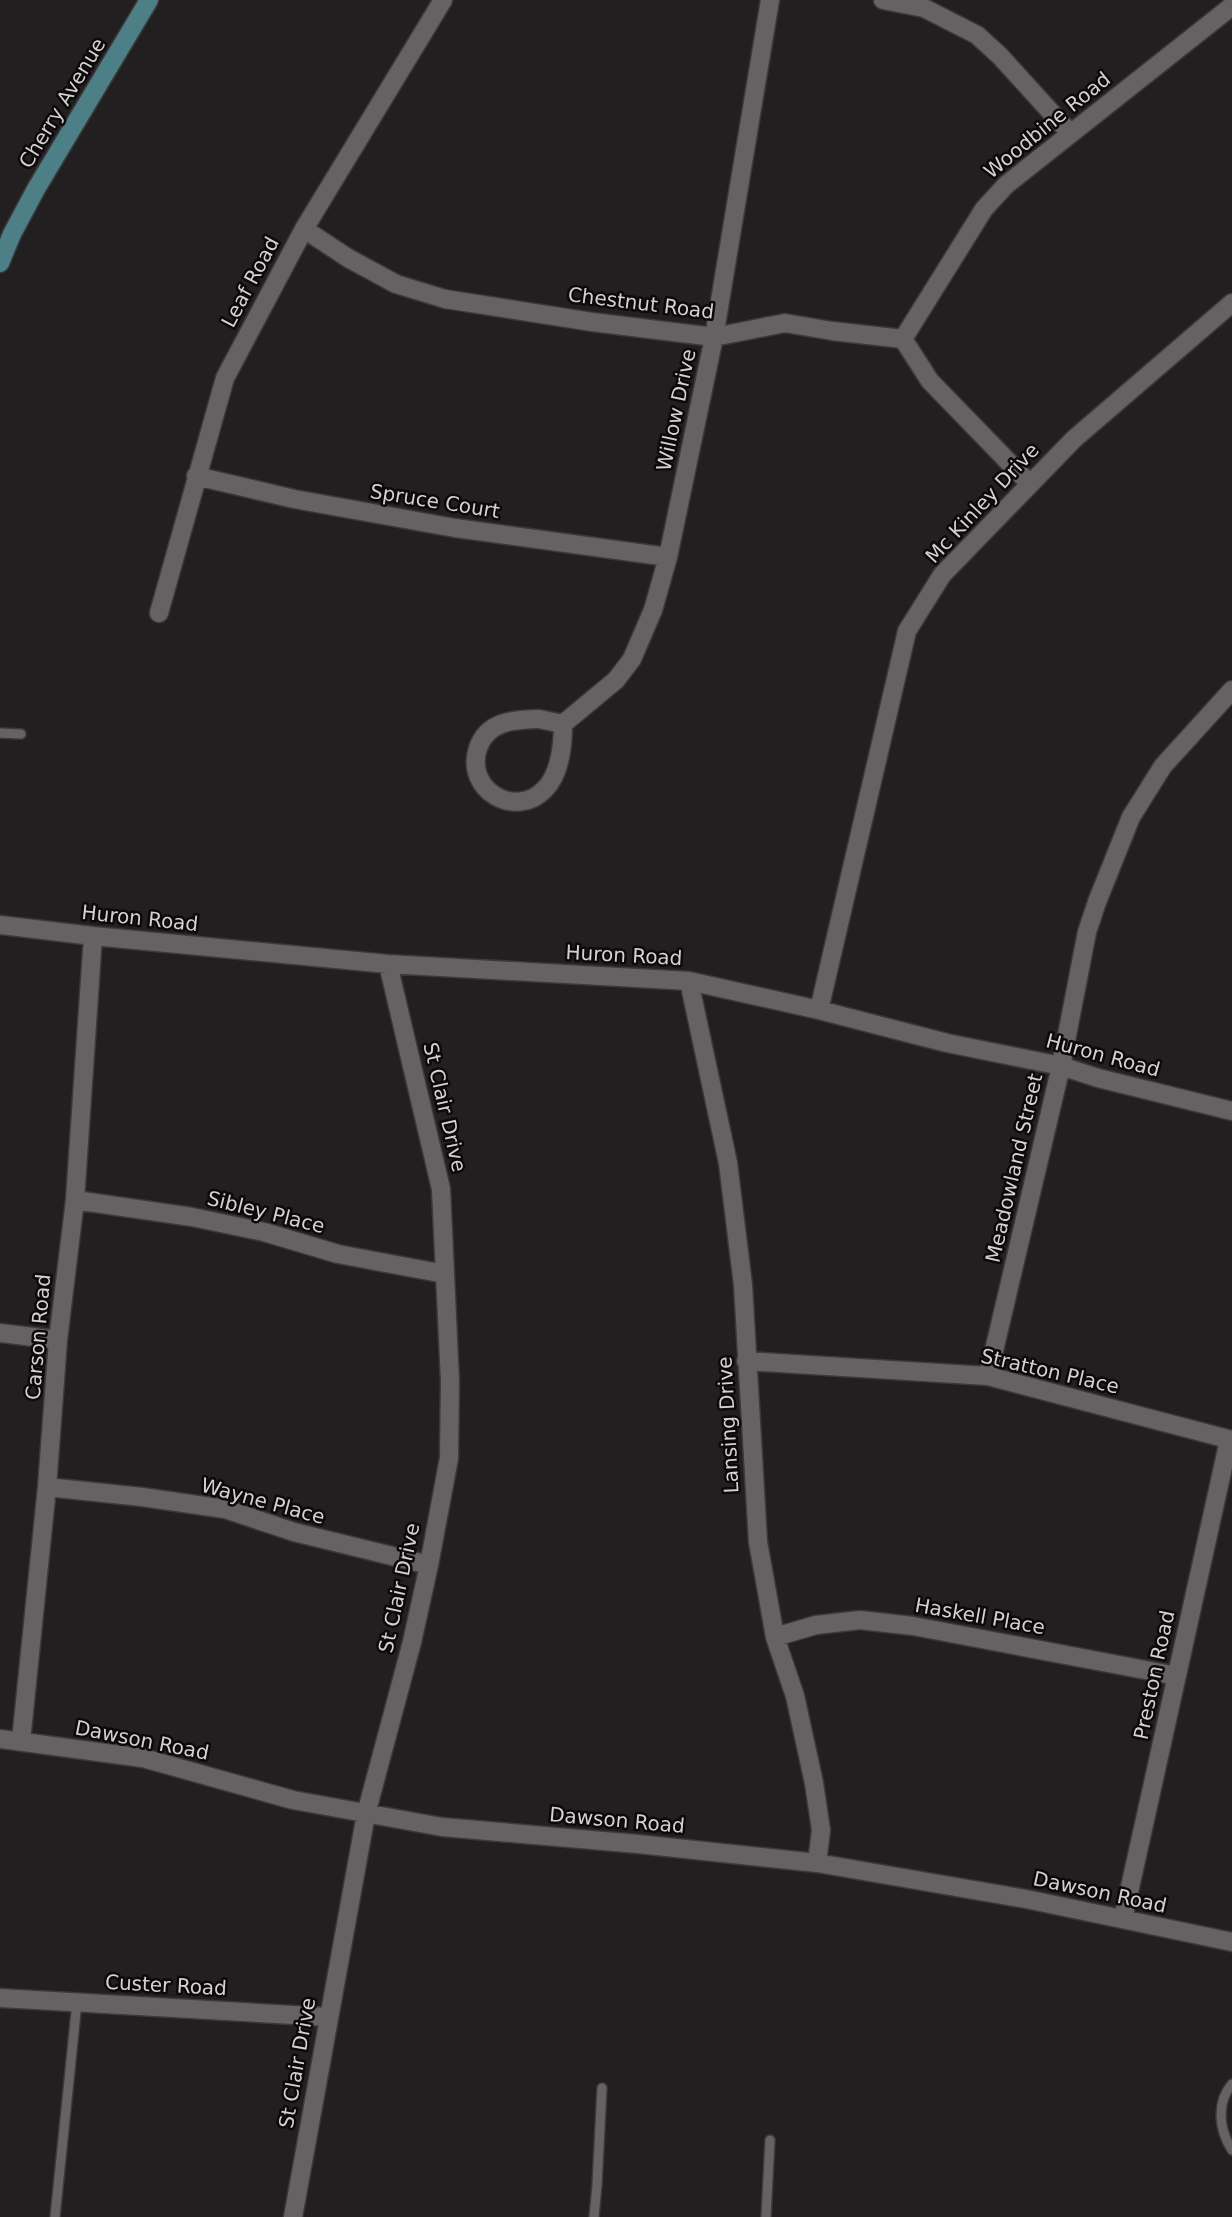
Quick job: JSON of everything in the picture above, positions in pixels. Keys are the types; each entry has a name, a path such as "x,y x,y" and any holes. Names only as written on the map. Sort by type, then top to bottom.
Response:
{"main road":[{"name":"Cherry Avenue","path":"0,263 12,234 36,189 149,0"}],"street":[{"name":"Leaf Road","path":"159,613 225,378 304,230 443,0"},
{"name":"Willow Drive","path":"563,724 616,680 632,659 653,610 668,557 714,336 770,0"},
{"path":"883,0 924,8 977,35 1000,56 1070,133"},
{"name":"Woodbine Road","path":"903,339 984,209 1006,185 1232,6"},
{"name":"Chestnut Road","path":"304,230 348,258 396,284 444,299 591,322 714,336 785,323 903,339"},
{"name":"Mc Kinley Drive","path":"819,1010 907,631 942,575 1074,439 1232,303"},
{"path":"903,339 930,381 1030,484"},
{"name":"Spruce Court","path":"196,476 294,499 455,528 668,557"},
{"name":"Meadowland Street","path":"987,1376 1061,1066 1088,932 1131,817 1163,766 1232,690"},
{"path":"539,719 563,724 563,742 560,753 552,781 545,790 535,797 513,801 495,796 482,784 475,770 476,756 481,739 492,728 512,720 539,719"},
{"name":"Huron Road","path":"0,925 388,964 689,981 819,1010 947,1043 1061,1066 1098,1078 1232,1111"},
{"name":"Carson Road","path":"21,1741 47,1487 58,1340 75,1200 93,936"},
{"name":"St Clair Drive","path":"293,2217 366,1814 412,1642 429,1565 448,1458 450,1381 441,1189 388,964"},
{"name":"Lansing Drive","path":"689,981 728,1163 743,1285 758,1542 775,1637 795,1696 814,1783 821,1830 817,1863"},
{"name":"Sibley Place","path":"75,1200 192,1217 264,1232 338,1254 445,1274"},
{"path":"0,1333 58,1340"},
{"name":"Stratton Place","path":"746,1361 987,1376 1231,1440"},
{"name":"Preston Road","path":"1123,1919 1231,1440"},
{"name":"Wayne Place","path":"47,1487 225,1509 294,1532 429,1565"},
{"name":"Haskell Place","path":"775,1637 816,1625 860,1620 913,1626 1176,1676"},
{"name":"Dawson Road","path":"0,1739 143,1758 293,1800 442,1827 638,1844 817,1863 1026,1899 1232,1942"},
{"name":"Custer Road","path":"0,1998 328,2017"}],"lane":[{"path":"0,733 21,734"},
{"path":"55,2217 77,2002"},
{"path":"1232,2084 1227,2090 1221,2110 1223,2132 1232,2150"},
{"path":"594,2217 602,2088"},
{"path":"766,2217 770,2140"}]}
